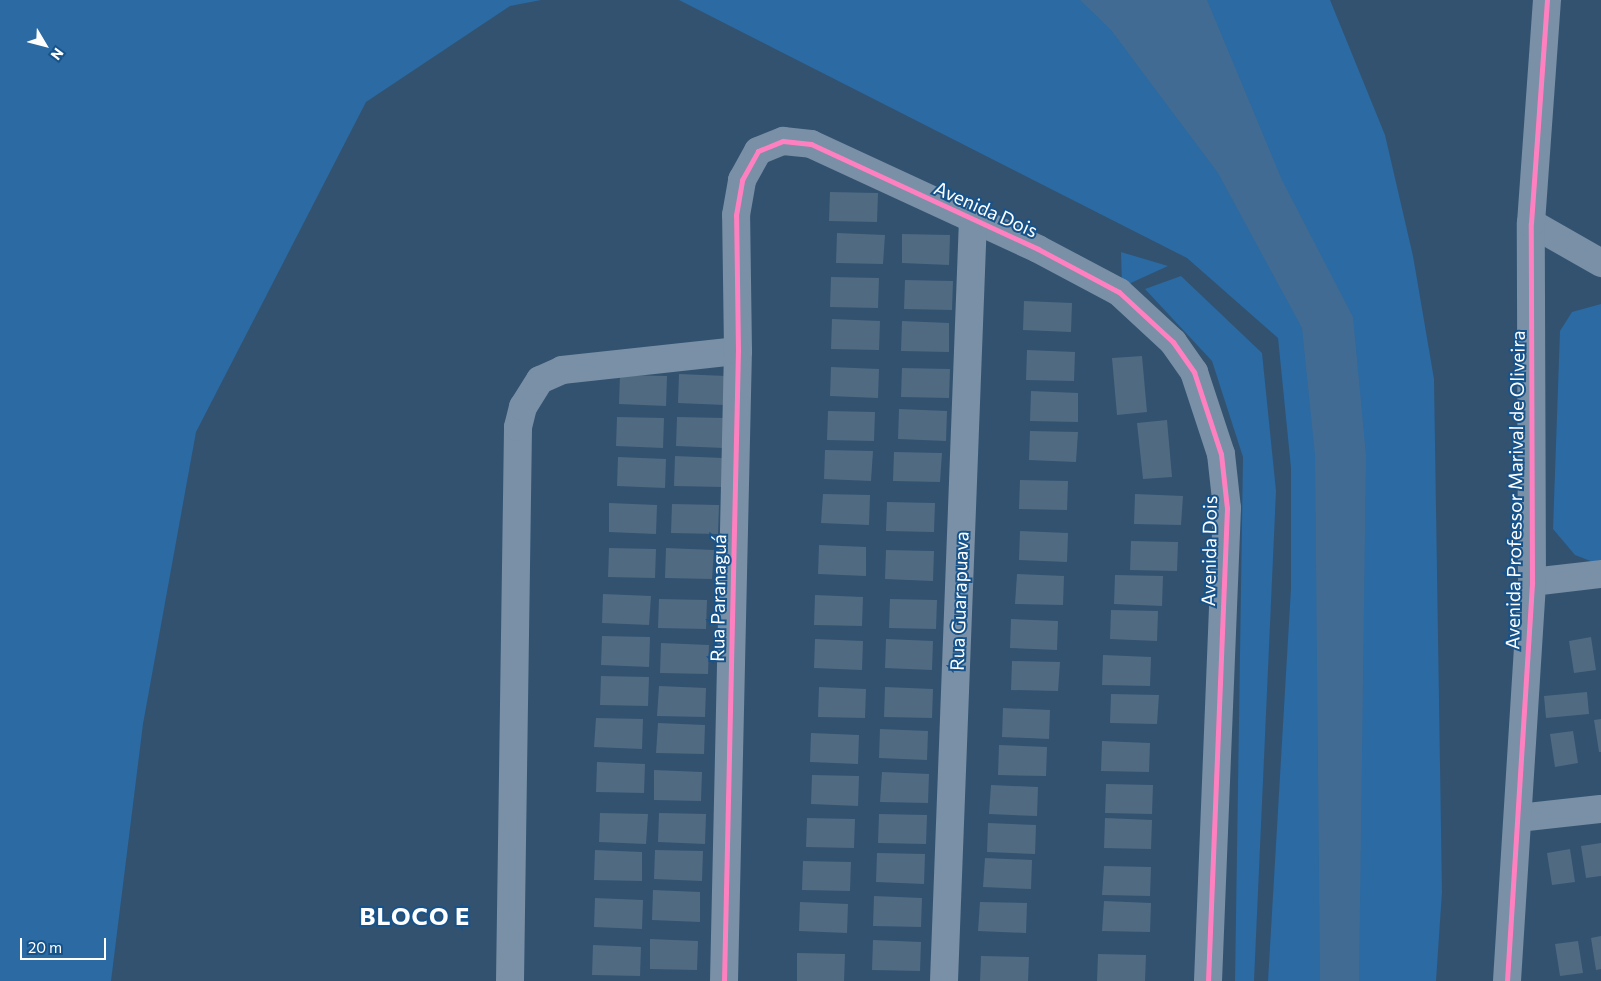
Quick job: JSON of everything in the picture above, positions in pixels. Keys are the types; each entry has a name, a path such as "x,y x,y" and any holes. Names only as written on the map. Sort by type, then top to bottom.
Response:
{"street":[{"name":"Avenida Professor Marival de Oliveira","path":"1507,981 1519,818 1532,582 1532,222 1547,0"},
{"name":"Avenida Dois","path":"736,215 742,180 758,151 783,141 811,144 973,220 1119,292 1173,342 1194,372 1208,406 1227,508 1208,981"},
{"name":"Rua Paranaguá","path":"724,981 738,351 736,215"},
{"name":"Rua Guarapuava","path":"944,981 973,220"},
{"path":"1532,222 1601,263"},
{"path":"510,981 518,427 523,407 540,380 562,370 738,351"},
{"path":"1532,582 1601,574"},
{"path":"1519,818 1601,809"}],"shaded area":[{"path":"0,0 541,0 510,6 366,102 196,432 143,724 111,981 0,981"},
{"path":"679,0 1330,0 1385,135 1413,256 1434,379 1442,892 1436,981 1268,981 1291,588 1291,468 1278,338 1187,258"},
{"path":"1080,0 1207,0 1282,180 1353,317 1366,455 1359,981 1320,981 1315,455 1302,328 1218,173 1111,30"},
{"path":"1121,252 1168,266 1122,287"},
{"path":"1181,276 1262,353 1276,491 1254,981 1235,981 1243,457 1212,361 1145,289"},
{"path":"1601,304 1601,565 1575,555 1553,529 1560,331 1572,312"}],"building":[{"path":"830,192 878,193 877,222 829,221"},
{"path":"837,233 885,235 883,264 836,263"},
{"path":"902,234 950,235 949,265 902,263"},
{"path":"831,277 879,278 878,308 830,307"},
{"path":"905,280 953,281 952,310 904,309"},
{"path":"1024,301 1072,303 1071,332 1023,330"},
{"path":"832,319 880,321 879,350 831,349"},
{"path":"902,321 949,323 949,352 901,351"},
{"path":"1027,350 1075,352 1074,381 1026,380"},
{"path":"1142,356 1147,412 1117,415 1112,358"},
{"path":"831,367 879,369 878,398 830,396"},
{"path":"902,368 950,369 949,398 901,397"},
{"path":"679,374 726,376 725,405 678,403"},
{"path":"620,375 667,376 666,406 619,404"},
{"path":"1031,391 1078,393 1078,422 1030,421"},
{"path":"899,409 947,411 946,441 898,439"},
{"path":"828,411 875,412 874,441 827,440"},
{"path":"617,417 664,418 663,448 616,446"},
{"path":"677,417 725,418 724,448 676,446"},
{"path":"1167,420 1172,477 1143,479 1137,423"},
{"path":"1030,431 1078,432 1076,462 1029,460"},
{"path":"825,450 873,451 871,481 824,479"},
{"path":"894,452 942,453 940,482 893,481"},
{"path":"675,456 723,458 722,487 674,486"},
{"path":"618,457 666,459 665,488 617,486"},
{"path":"1020,480 1068,481 1067,510 1019,509"},
{"path":"823,494 870,495 869,525 821,523"},
{"path":"1135,494 1183,496 1181,525 1134,524"},
{"path":"887,502 935,503 934,532 886,531"},
{"path":"609,503 657,505 656,534 609,532"},
{"path":"672,504 719,505 718,534 671,533"},
{"path":"1020,531 1068,533 1067,562 1019,560"},
{"path":"1131,541 1178,542 1177,571 1130,570"},
{"path":"819,545 866,547 866,576 818,574"},
{"path":"609,548 656,549 655,578 608,577"},
{"path":"666,548 714,550 712,579 665,578"},
{"path":"886,550 934,551 933,581 885,579"},
{"path":"1017,574 1064,576 1063,605 1015,604"},
{"path":"1115,575 1163,576 1162,606 1114,604"},
{"path":"603,594 651,596 649,625 602,623"},
{"path":"815,595 863,597 862,626 814,625"},
{"path":"659,599 707,600 706,629 658,628"},
{"path":"890,599 937,600 936,629 889,628"},
{"path":"1111,610 1158,611 1157,641 1110,639"},
{"path":"1011,619 1058,621 1057,650 1010,648"},
{"path":"602,636 650,637 649,667 601,665"},
{"path":"1591,637 1596,670 1574,673 1569,641"},
{"path":"815,639 863,641 862,670 814,668"},
{"path":"886,639 933,641 932,670 885,668"},
{"path":"661,643 709,645 708,674 660,673"},
{"path":"1103,655 1151,657 1150,686 1102,685"},
{"path":"1012,661 1060,662 1058,691 1011,690"},
{"path":"601,676 649,677 648,706 600,705"},
{"path":"659,686 706,688 705,717 657,716"},
{"path":"819,687 866,689 865,718 818,717"},
{"path":"885,687 933,689 932,718 884,717"},
{"path":"1587,692 1589,714 1546,718 1544,696"},
{"path":"1111,694 1159,695 1157,724 1110,723"},
{"path":"1003,708 1050,710 1049,739 1002,737"},
{"path":"596,718 643,719 642,749 594,747"},
{"path":"1601,719 1601,752 1599,752 1594,720"},
{"path":"658,723 705,725 704,754 656,753"},
{"path":"880,729 928,731 927,760 879,758"},
{"path":"1573,731 1578,763 1555,767 1550,734"},
{"path":"811,733 859,735 858,764 810,762"},
{"path":"1102,741 1150,743 1149,772 1101,771"},
{"path":"999,745 1047,747 1046,776 998,775"},
{"path":"597,762 645,764 644,793 596,792"},
{"path":"654,770 702,772 701,801 654,800"},
{"path":"882,772 929,774 928,803 880,802"},
{"path":"812,775 859,776 858,806 811,804"},
{"path":"1106,784 1153,785 1152,814 1105,813"},
{"path":"991,785 1038,787 1037,816 989,814"},
{"path":"600,813 648,814 646,844 599,842"},
{"path":"659,813 706,814 705,844 658,842"},
{"path":"879,814 927,815 926,844 878,843"},
{"path":"807,818 855,819 854,848 806,847"},
{"path":"1105,818 1152,820 1151,849 1104,848"},
{"path":"988,823 1036,825 1035,854 987,852"},
{"path":"1601,843 1601,876 1586,878 1581,846"},
{"path":"1570,849 1575,882 1552,885 1547,853"},
{"path":"595,850 642,852 642,881 594,880"},
{"path":"655,850 703,851 702,881 654,879"},
{"path":"877,853 925,854 924,884 876,882"},
{"path":"985,858 1032,860 1031,889 983,887"},
{"path":"803,861 851,862 850,891 802,890"},
{"path":"1104,866 1151,867 1150,896 1102,895"},
{"path":"653,890 700,892 700,922 652,920"},
{"path":"874,896 922,898 921,927 873,926"},
{"path":"595,898 643,900 642,929 594,927"},
{"path":"1104,901 1151,903 1150,932 1102,931"},
{"path":"800,902 848,904 847,933 799,931"},
{"path":"980,902 1027,903 1026,933 978,931"},
{"path":"1601,936 1601,969 1596,970 1591,938"},
{"path":"650,939 698,941 697,970 650,969"},
{"path":"873,940 921,942 920,971 872,970"},
{"path":"1578,941 1583,973 1560,976 1555,944"},
{"path":"593,945 641,947 640,976 592,975"},
{"path":"797,953 845,954 844,981 797,981"},
{"path":"1098,954 1146,955 1145,981 1097,981"},
{"path":"981,956 1029,957 1028,981 980,981"}],"cycle path":[{"path":"1507,981 1532,582 1531,223 1547,0"},
{"path":"724,981 738,351 736,215 742,180 758,151 783,141 811,144 1038,249 1119,292 1173,342 1194,372 1221,454 1227,508 1208,981"}],"district":[{"name":"BLOCO E","path":"415,916"}]}
